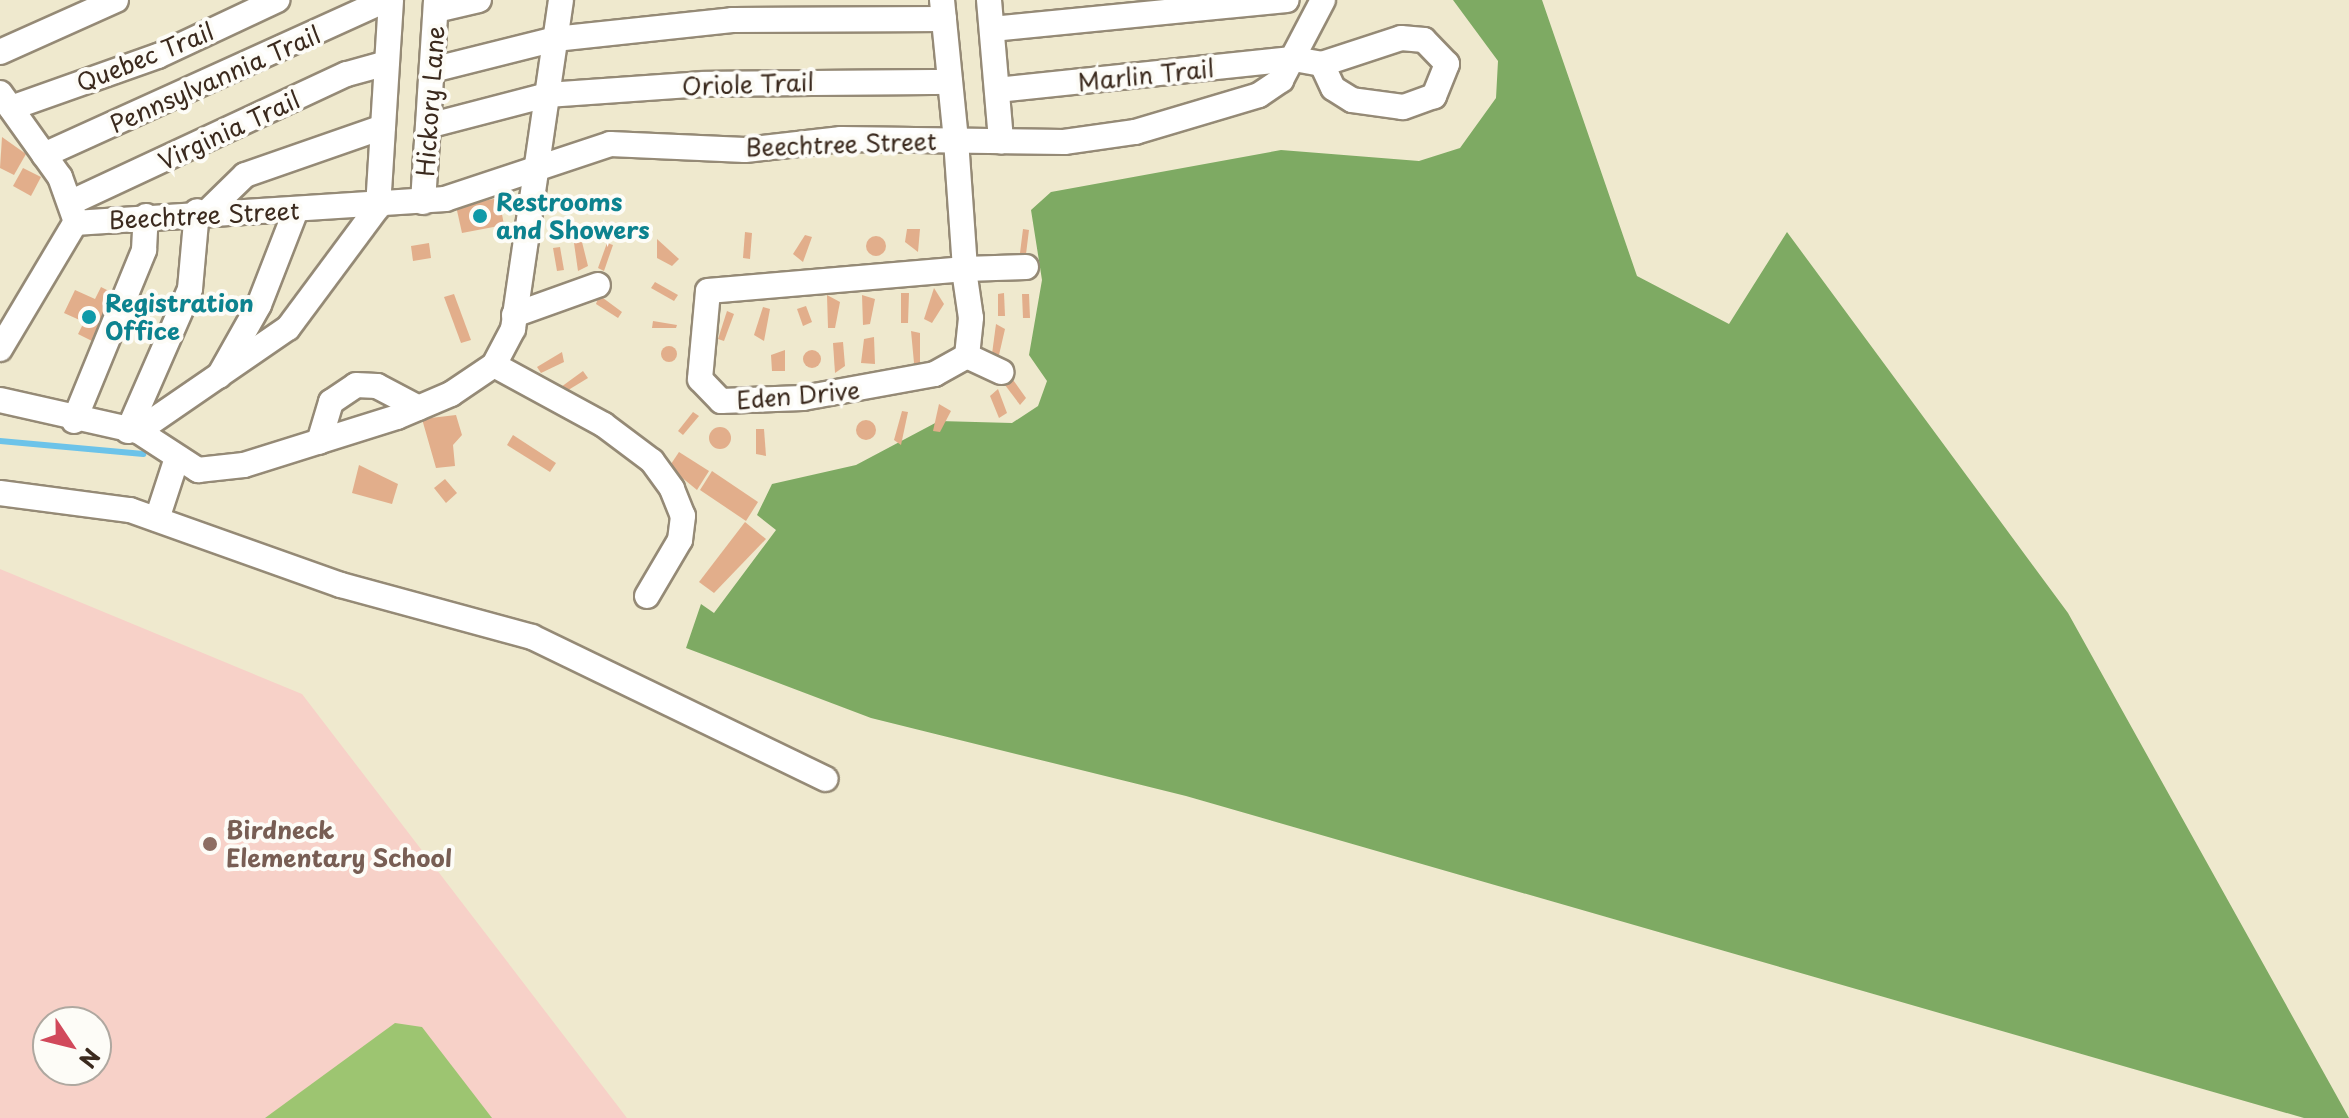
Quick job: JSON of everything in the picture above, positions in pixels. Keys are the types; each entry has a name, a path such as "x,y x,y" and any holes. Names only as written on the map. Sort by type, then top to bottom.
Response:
{"street":[{"path":"0,52 116,0"},
{"name":"Quebec Trail","path":"5,101 158,56 277,0"},
{"name":"Pennsylvannia Trail","path":"44,155 385,0"},
{"path":"133,431 214,385 288,328 378,207 391,0"},
{"path":"436,5 479,0"},
{"path":"0,400 74,421 133,431 176,461 198,470 244,465 419,408 494,365 514,315 561,0"},
{"path":"989,0 1001,141"},
{"path":"992,29 1287,0"},
{"name":"Beechtree Street","path":"0,349 73,212 146,216 203,211 378,207 423,202 610,144 745,150 841,139 1064,142 1186,121 1259,95 1294,59 1323,0"},
{"name":"Hickory Lane","path":"423,202 436,5"},
{"path":"432,70 555,39 732,20 943,9 972,338 967,356 1002,372"},
{"path":"1401,38 1424,40 1447,64 1434,96 1403,107 1352,100 1333,88 1322,64 1401,38"},
{"name":"Marlin Trail","path":"997,90 1294,59 1322,64"},
{"name":"Virginia Trail","path":"73,212 347,74 387,63"},
{"name":"Oriole Trail","path":"428,126 547,95 704,84 950,82"},
{"path":"5,101 44,155 73,212"},
{"path":"133,431 190,289 203,211 245,175 383,127"},
{"path":"214,385 259,305 296,210"},
{"path":"74,421 144,250 146,216"},
{"path":"965,269 1026,267"},
{"name":"Eden Drive","path":"965,269 708,291 700,379 721,401 803,398 935,374 967,356"},
{"path":"514,315 598,285"},
{"path":"494,365 604,425 652,461 672,489 683,516 680,540 647,596"},
{"path":"319,442 331,402 356,385 377,386 419,408"},
{"path":"157,519 176,461"},
{"path":"0,493 113,506 341,585 532,637 826,779"}],"shaded area":[{"name":"Birdneck Elementary School","path":"0,569 302,694 627,1118 0,1118"}],"green space":[{"path":"1453,0 1542,0 1637,276 1729,324 1787,232 2068,613 2349,1118 2304,1118 1186,796 871,718 686,648 701,604 714,613 776,530 757,515 772,484 856,465 939,421 1012,423 1038,406 1047,381 1029,355 1042,280 1031,210 1051,192 1281,150 1419,161 1460,148 1496,98 1498,61"},
{"path":"395,1023 422,1027 492,1118 265,1118"}],"building":[{"path":"2,137 26,154 14,175 0,168"},
{"path":"23,168 41,177 31,196 13,186"},
{"name":"Restrooms and Showers","path":"499,198 504,225 462,233 456,206"},
{"path":"907,229 920,229 918,252 905,242"},
{"path":"1023,229 1029,230 1026,254 1020,253"},
{"path":"745,232 752,233 750,259 743,258"},
{"path":"805,235 812,237 803,262 793,254"},
{"path":"872,236 880,236 886,246 880,256 872,256 866,250 866,242"},
{"path":"657,239 679,259 672,266 657,258"},
{"path":"582,242 588,266 578,271 574,243"},
{"path":"429,243 431,258 413,261 411,246"},
{"path":"607,243 613,245 604,271 598,268"},
{"path":"560,247 564,270 557,271 553,248"},
{"path":"655,282 678,295 674,301 651,288"},
{"name":"Registration Office","path":"101,287 115,294 92,341 78,334 84,322 64,313 75,290 95,299"},
{"path":"934,288 944,304 932,323 924,319"},
{"path":"901,293 909,293 908,323 901,323"},
{"path":"1004,293 1005,316 998,316 998,294"},
{"path":"454,294 471,340 461,343 444,297"},
{"path":"1022,294 1029,294 1030,318 1023,318"},
{"path":"599,295 622,312 618,318 596,304"},
{"path":"827,295 840,302 835,328 828,328"},
{"path":"862,295 875,299 870,324 863,325"},
{"path":"806,306 812,322 803,326 797,309"},
{"path":"763,307 770,309 764,341 754,335"},
{"path":"727,311 734,314 724,341 718,339"},
{"path":"653,321 677,325 676,328 652,328"},
{"path":"996,324 1005,329 999,355 992,354"},
{"path":"911,331 920,333 920,363 914,363"},
{"path":"874,337 875,364 861,363 864,339"},
{"path":"843,342 845,366 835,373 833,343"},
{"path":"669,346 675,348 675,360 669,362 663,360 661,354 663,348"},
{"path":"785,350 785,371 772,371 771,355"},
{"path":"812,350 821,359 812,368 803,359"},
{"path":"562,352 564,362 541,373 537,367"},
{"path":"583,371 588,378 565,392 561,387"},
{"path":"1011,377 1026,398 1020,405 1005,385"},
{"path":"998,389 1007,413 999,418 990,396"},
{"path":"939,404 951,411 940,432 933,431"},
{"path":"902,411 908,412 901,445 894,440"},
{"path":"693,412 699,416 683,435 678,431"},
{"path":"456,415 462,435 453,445 455,466 436,468 422,419"},
{"path":"866,420 873,423 876,430 873,437 866,440 859,437 856,430 859,423"},
{"path":"720,427 728,430 731,438 728,446 720,449 712,446 709,438 712,430"},
{"path":"756,429 764,429 766,456 756,454"},
{"path":"513,435 556,463 550,472 507,445"},
{"path":"679,452 709,471 697,490 669,467"},
{"path":"359,465 398,484 392,504 352,493"},
{"path":"712,471 758,502 746,521 700,490"},
{"path":"445,479 457,493 446,503 434,488"},
{"path":"745,522 766,539 714,593 699,582"}],"waterway":[{"path":"0,441 143,454"}],"place":[{"name":"Restrooms and Showers","path":"480,216"},
{"name":"Registration Office","path":"89,317"},
{"name":"Birdneck Elementary School","path":"210,844"}]}
